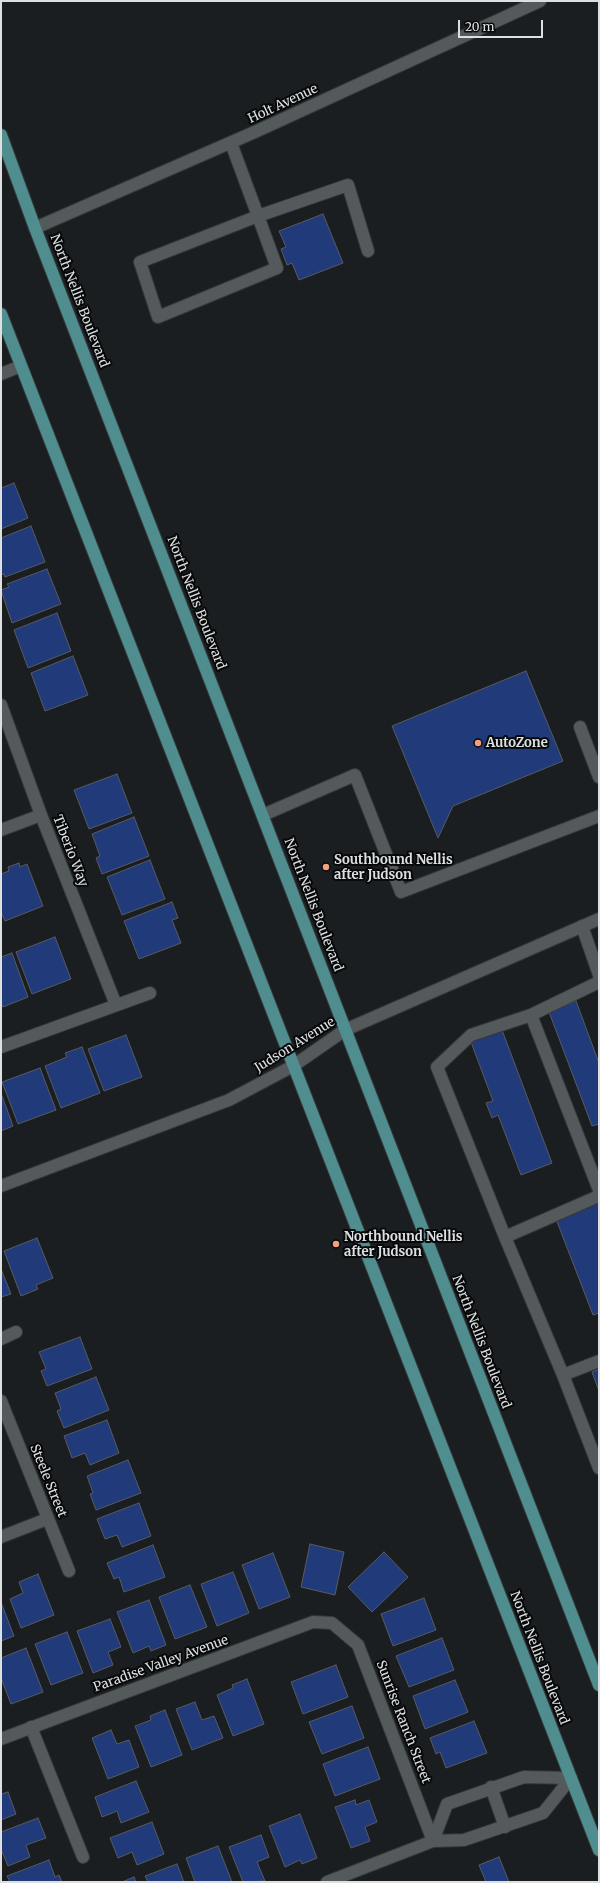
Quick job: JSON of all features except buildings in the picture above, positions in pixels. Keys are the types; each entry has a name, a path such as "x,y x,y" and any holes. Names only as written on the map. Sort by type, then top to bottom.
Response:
{"main road":[{"name":"North Nellis Boulevard","path":"1,135 35,228 599,1686"},
{"name":"North Nellis Boulevard","path":"1,314 599,1850"}],"street":[{"name":"Holt Avenue","path":"35,228 231,143 540,1"},
{"path":"231,143 258,216 277,268 158,317 140,262 258,216 348,185 368,251"},
{"path":"1,374 21,366"},
{"name":"Tiberio Way","path":"1,705 41,815 116,1005"},
{"path":"580,727 599,777"},
{"path":"263,815 355,775 401,892 599,816"},
{"path":"1,830 41,815"},
{"name":"Judson Avenue","path":"1,1186 229,1100 293,1066 345,1030 599,919"},
{"path":"582,926 599,975"},
{"path":"599,982 531,1015 472,1035 437,1066 505,1236 564,1375 599,1468"},
{"path":"1,1047 150,993"},
{"path":"531,1015 599,1190"},
{"path":"505,1236 599,1196"},
{"path":"1,1339 16,1332"},
{"path":"564,1375 599,1361"},
{"name":"Steele Street","path":"1,1401 69,1571"},
{"path":"1,1537 47,1519"},
{"name":"Paradise Valley Avenue","path":"1,1739 313,1622 332,1623"},
{"name":"Sunrise Ranch Street","path":"332,1623 358,1645 433,1842"},
{"path":"31,1727 83,1857"},
{"path":"433,1842 447,1804 524,1777 571,1778"},
{"path":"327,1882 433,1842 464,1840 543,1813 571,1778"},
{"path":"490,1788 505,1827"}],"place":[{"name":"AutoZone","path":"478,743"},
{"name":"Southbound Nellis after Judson","path":"326,867"},
{"name":"Northbound Nellis after Judson","path":"336,1244"}]}
